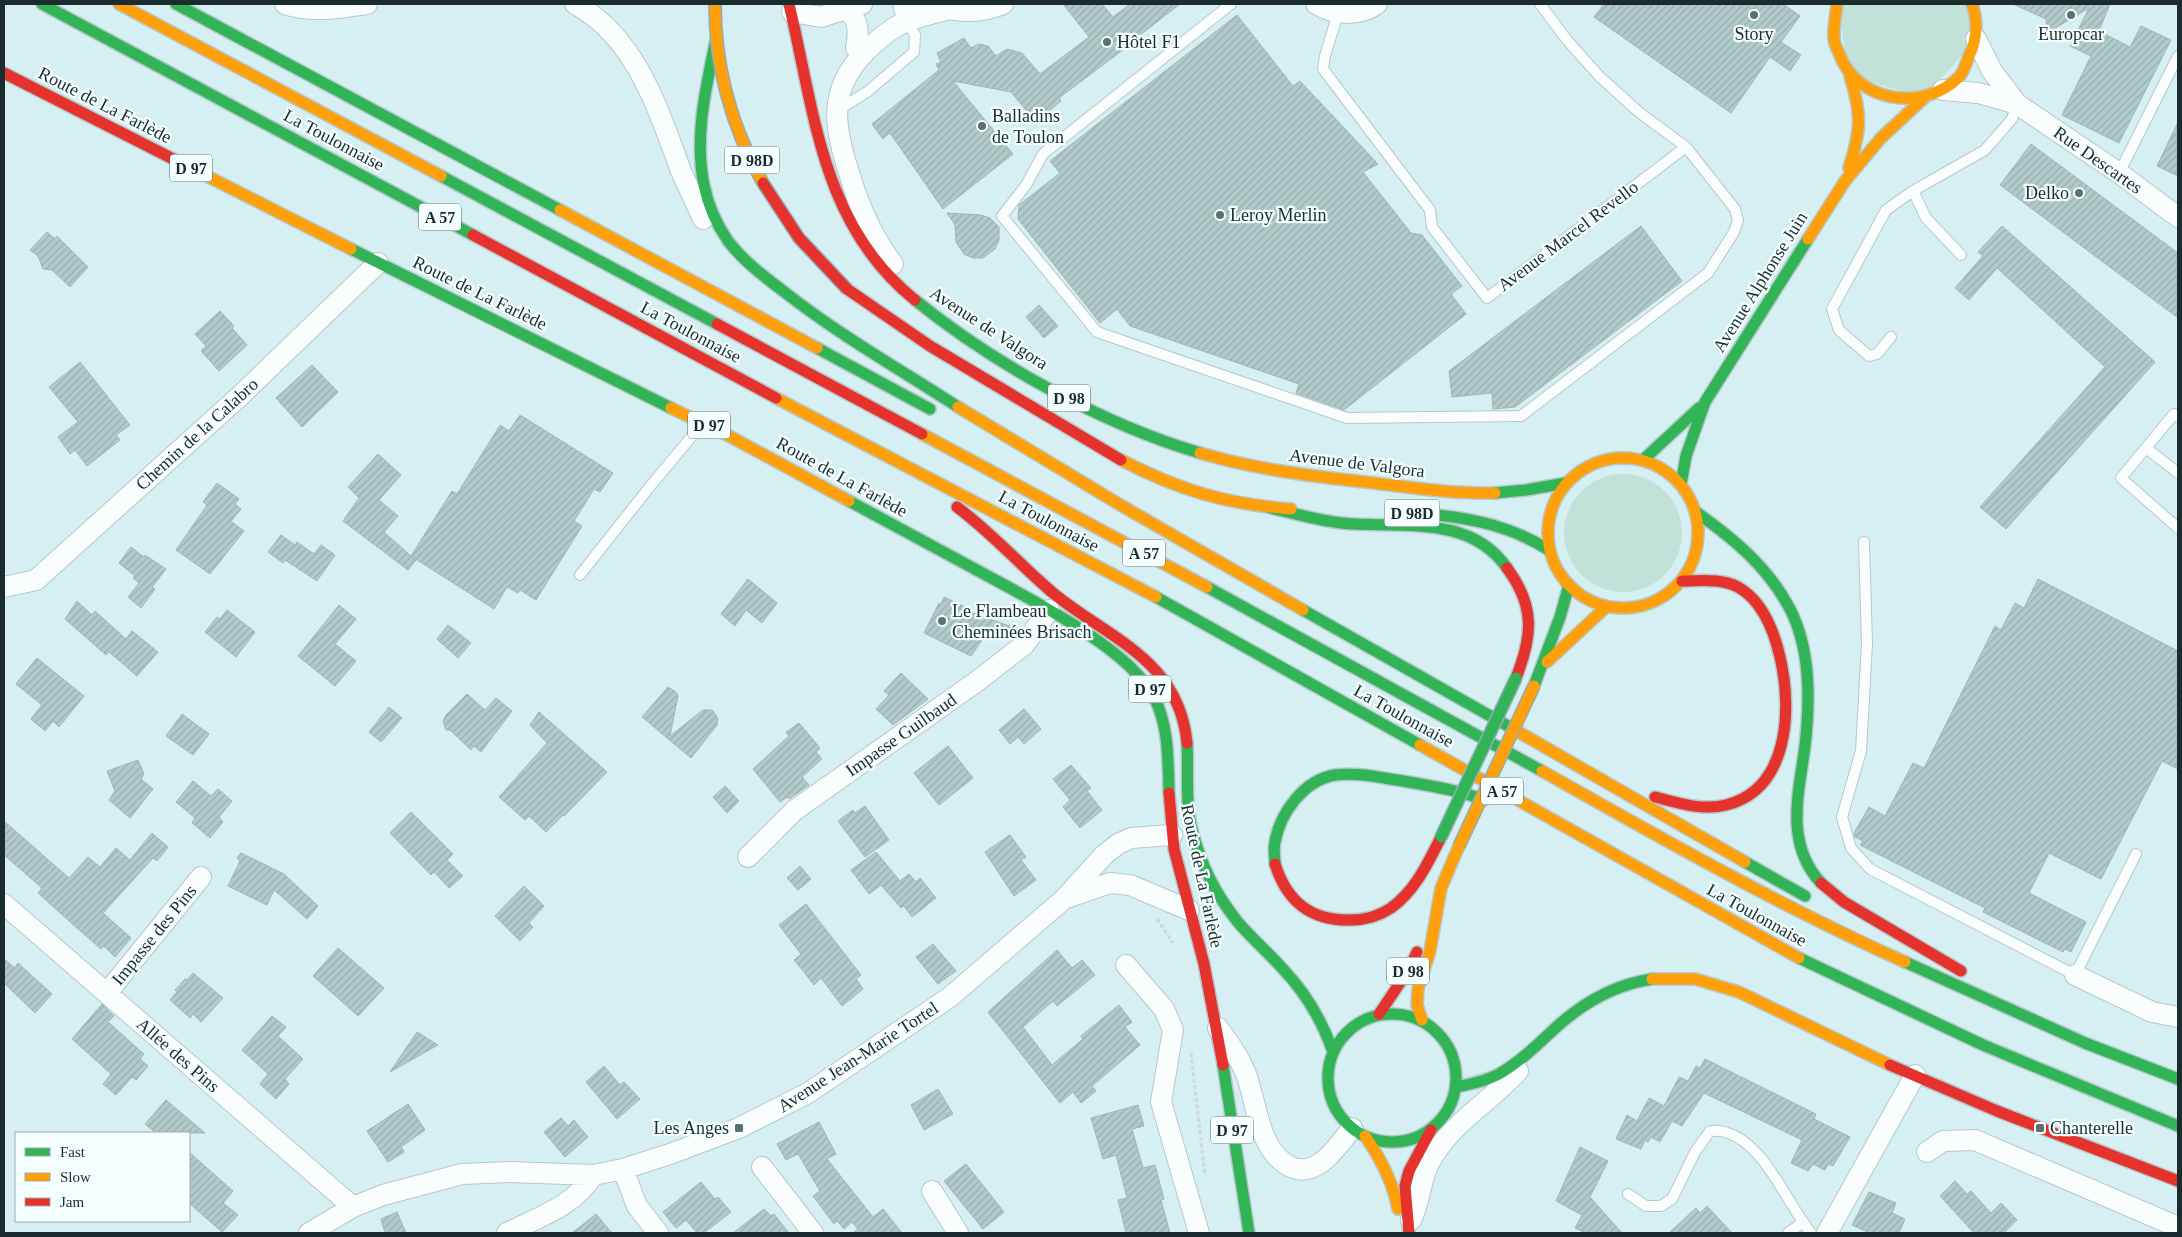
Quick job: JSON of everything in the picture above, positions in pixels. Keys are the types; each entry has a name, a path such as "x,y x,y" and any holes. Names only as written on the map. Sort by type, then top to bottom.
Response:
{"main road":[{"name":"La Toulonnaise","path":"42,4 838,431 1173,606 1792,955 1898,1007 2030,1065 2178,1126"},
{"name":"La Toulonnaise","path":"119,4 1299,636 1761,894 1837,932 2085,1044 2178,1079"},
{"path":"176,4 939,414"},
{"name":"D 98D","path":"715,4 714,16 719,57 728,96 745,146 758,173 793,231 847,289 894,325 1133,467 1188,490 1236,503 1267,508 1354,513 1413,513 1467,517 1508,527 1534,539 1550,550"},
{"path":"725,4 705,89 699,138 702,182 708,201 722,232 740,255 794,299 839,331 1007,444 1593,773 1812,900"},
{"path":"1831,9 1834,40 1839,59 1850,76 1866,89 1884,97 1904,100 1924,98 1943,90 1965,68 1972,54 1976,39 1977,23 1973,5"},
{"name":"Avenue de Valgora","path":"791,8 821,143 834,187 851,226 862,244 889,276 920,306 952,330 1016,370 1117,423 1198,453 1242,464 1286,473 1477,493 1537,490 1566,483"},
{"name":"Route de La Farlède","path":"4,73 378,263 704,423 1049,610 1120,659 1146,682 1154,696 1165,732 1168,799 1172,835 1197,935 1216,1026 1249,1233"},
{"name":"Avenue Alphonse Juin","path":"1844,181 1856,148 1862,120 1859,102 1850,76"},
{"name":"Avenue Alphonse Juin","path":"1681,484 1686,456 1705,402 1844,181 1881,138 1924,98"},
{"name":"Avenue Alphonse Juin","path":"1643,460 1705,402"},
{"path":"838,431 976,520 1057,596 1141,653 1156,668 1173,694 1181,712 1186,742 1189,816 1208,873 1224,904 1238,924 1290,976 1306,998 1320,1019 1333,1052"},
{"path":"1626,457 1643,460 1664,469 1681,484 1690,497 1696,512 1699,530 1698,548 1692,566 1682,581 1666,595 1648,605 1627,608 1606,607 1586,598 1569,585 1557,569 1550,550 1548,532 1550,514 1556,498 1566,483 1578,472 1601,460 1626,457"},
{"path":"1267,508 1342,523 1437,527 1466,534 1491,548 1515,578 1525,597 1530,625 1528,645 1516,678 1442,837 1422,874 1400,900 1379,915 1357,920 1331,921 1320,918 1300,907 1285,890 1274,862 1274,842 1283,814 1311,785 1327,776 1336,774 1362,775 1444,787 1470,794 1496,804"},
{"path":"1696,512 1736,541 1754,557 1774,581 1794,618 1805,660 1809,697 1805,747 1796,805 1796,828 1800,847 1808,865 1818,880 1850,905 1969,976 1856,923"},
{"path":"1593,773 1676,806 1709,809 1722,807 1744,797 1767,778 1776,764 1786,736 1788,703 1784,671 1767,618 1749,595 1737,586 1724,582 1682,581"},
{"name":"D 98","path":"1422,1020 1417,1005 1418,989 1430,951 1445,877 1534,686 1560,618 1569,585"},
{"name":"D 98","path":"1542,667 1606,607"},
{"path":"1515,811 1573,831"},
{"name":"D 98","path":"1379,1014 1408,971 1421,944 1434,926"},
{"path":"1456,1087 1484,1081 1504,1071 1524,1057 1566,1018 1597,996 1627,982 1644,979 1686,978 1721,984 1915,1075 1997,1111 2178,1182"},
{"path":"1401,1013 1422,1020 1440,1033 1460,1064 1457,1072 1455,1094 1446,1114 1431,1130 1418,1151 1407,1179 1405,1186 1405,1231 1393,1187 1382,1161 1359,1132 1338,1113 1330,1094 1328,1073 1333,1052 1349,1030 1360,1022 1379,1014 1401,1013"},
{"path":"1497,1062 1524,1057"},
{"path":"1359,1132 1391,1142 1412,1140 1431,1130"}],"street":[{"path":"285,4 311,8 336,8 368,4"},
{"path":"575,4 606,25 626,51 649,88 705,225 727,255 746,275 786,309 830,340 1007,444"},
{"path":"952,330 907,281 869,228 847,167 840,140 837,110 842,84 851,68 909,13 948,9 979,11 1002,4"},
{"path":"1316,4 1338,13 1354,13 1372,8 1377,4"},
{"path":"791,8 821,17 855,6 859,34 856,48 863,55"},
{"path":"1976,39 1992,71 2017,104"},
{"path":"1943,90 1978,93 2017,104"},
{"name":"Rue Descartes","path":"2017,104 2119,173 2178,217"},
{"name":"Chemin de la Calabro","path":"4,587 36,580 241,395 378,263"},
{"name":"Impasse Guilbaud","path":"748,856 795,810 976,682 1024,645 1036,631 1049,610"},
{"name":"Avenue Jean-Marie Tortel","path":"309,1233 353,1207 383,1195 462,1174 510,1172 593,1175 623,1169 739,1128 808,1093 950,997 1064,898 1104,855 1118,844 1131,838 1172,835"},
{"name":"Impasse des Pins","path":"107,993 201,878"},
{"name":"Avenue Jean-Marie Tortel","path":"1064,898 1110,883 1130,885 1190,910"},
{"name":"Allée des Pins","path":"4,904 353,1207"},
{"path":"1126,965 1164,1009 1172,1030 1166,1081 1160,1102 1199,1233"},
{"path":"2075,975 2152,1012 2178,1017"},
{"path":"1216,1026 1232,1046 1238,1058 1246,1075 1269,1147 1281,1162 1296,1170 1304,1171 1313,1168 1359,1132"},
{"path":"1405,1231 1416,1211 1423,1177 1432,1156 1466,1119 1511,1079 1519,1069 1524,1057"},
{"path":"1827,1233 1915,1075"},
{"path":"1927,1152 1944,1141 1975,1140 2178,1227"},
{"path":"762,1167 813,1233"},
{"path":"623,1169 637,1206 658,1233"},
{"path":"508,1233 563,1205 587,1185 593,1175"},
{"path":"932,1192 958,1233"}],"lane":[{"path":"837,110 867,92 914,52 915,35 909,13 898,4"},
{"path":"1232,4 1043,154 1026,185 1002,216 1097,332 1347,418 1521,416 1708,273 1734,232 1738,220 1735,209 1686,147 1640,113 1599,76 1567,40 1540,4"},
{"name":"Avenue Marcel Revello","path":"1338,13 1324,56 1323,70 1430,210 1432,226 1487,298 1686,147"},
{"path":"2119,173 2178,56"},
{"path":"1891,337 1877,354 1869,356 1839,330 1832,308 1886,210 1913,191 1984,150 2012,119 2017,104"},
{"path":"1913,191 1926,218 1961,255"},
{"path":"2178,417 2174,414 2121,478 2178,528"},
{"path":"580,575 648,489 704,423"},
{"path":"2146,448 2178,474"},
{"path":"1864,542 1867,644 1861,750 1842,817 1851,848 1870,869 2075,975 2136,854"},
{"path":"1628,1194 1646,1206 1661,1206 1672,1199 1695,1152 1710,1131 1725,1132 1746,1143 1777,1178 1802,1223 1811,1233"},
{"path":"1788,1233 1802,1223"}],"green space":[{"path":"1837,4 1972,4 1976,39 1924,98 1850,76"},
{"path":"1623,474 1646,478 1665,491 1678,510 1682,533 1678,556 1665,575 1646,588 1623,592 1600,588 1581,575 1568,556 1564,533 1568,510 1581,491 1600,478"}],"building":[{"path":"1063,4 1102,4 1113,17 1130,4 1180,4 1059,98 1061,101 1036,122 1011,92 953,81 1013,154 943,209 890,133 883,139 872,124 939,70 936,64 941,62 937,53 964,38 971,48 979,44 988,46 996,56 1007,49 1022,53 1040,74 1089,37"},
{"path":"1604,4 1783,4 1800,16 1781,42 1801,55 1790,71 1770,57 1731,113 1594,17"},
{"path":"2013,4 2110,4 2099,31 2130,47 2141,26 2171,40 2119,143 2062,115 2091,56 2070,46 2089,8 2047,33 2046,19"},
{"name":"Leroy Merlin","path":"1237,15 1293,86 1300,81 1378,164 1363,172 1411,233 1422,235 1462,286 1451,294 1466,314 1344,410 1296,393 1299,384 1130,326 1117,309 1100,323 1018,219 1019,205 1060,173 1050,161"},
{"path":"2178,122 2178,176 2157,166"},
{"path":"2031,144 2178,253 2178,318 2000,185"},
{"path":"947,213 981,215 990,218 999,227 999,240 995,249 983,258 973,258 964,254 956,242 955,225"},
{"path":"1641,226 1682,281 1515,407 1493,409 1492,393 1452,397 1449,371"},
{"path":"2002,226 2155,362 2006,529 1980,507 2105,367 1997,268 1969,300 1955,288 1983,256 1978,252"},
{"path":"47,232 55,239 57,236 88,267 70,287 52,270 43,269 38,256 30,250"},
{"path":"1039,305 1058,326 1044,338 1026,317"},
{"path":"220,311 234,326 232,328 247,345 219,371 201,351 206,346 195,334"},
{"path":"80,362 130,425 116,435 120,440 87,466 75,450 70,454 58,437 78,422 49,387"},
{"path":"312,365 338,392 302,427 276,398"},
{"path":"520,415 613,473 600,492 594,489 574,521 582,526 536,600 520,590 518,593 507,587 494,609 411,556 452,491 457,494 500,425 509,431"},
{"path":"378,454 401,475 379,500 398,516 384,532 416,560 408,570 343,521 359,498 348,487"},
{"path":"217,483 239,499 235,504 241,509 231,521 244,531 210,574 176,550 207,505 203,502"},
{"path":"281,535 295,545 297,542 314,554 321,545 335,555 317,581 285,560 283,563 268,552"},
{"path":"131,547 144,557 145,555 166,569 152,587 155,589 141,608 128,597 139,583 133,578 135,576 119,563"},
{"path":"748,579 777,603 762,623 746,610 735,626 721,614"},
{"path":"2038,579 2178,651 2178,769 2162,761 2101,879 2049,853 2029,893 2086,922 2071,952 2065,949 2063,952 1983,912 1985,908 1860,845 1863,841 1855,837 1854,833 1869,807 1885,816 1913,763 1924,768 1995,626 2001,630 2015,603 2024,608"},
{"path":"944,597 969,609 968,611 1020,630 1016,636 987,633 971,656 924,633"},
{"path":"77,601 92,615 95,611 126,639 132,631 158,652 137,676 109,652 106,655 65,619"},
{"path":"339,605 356,619 335,644 356,661 335,686 298,656"},
{"path":"227,610 255,632 236,657 205,632 217,617 220,619"},
{"path":"448,625 471,643 458,658 437,639"},
{"path":"37,658 84,696 59,727 53,721 45,731 31,719 42,705 16,684"},
{"path":"901,673 928,699 893,725 876,709 889,695 884,691"},
{"path":"668,687 676,692 678,696 670,736 703,710 712,710 718,718 717,725 691,758 642,717"},
{"path":"467,694 485,710 496,698 512,711 481,752 474,746 471,750 450,730 446,730 443,721 446,715"},
{"path":"389,707 402,718 381,742 369,732"},
{"path":"1024,709 1041,729 1024,744 1018,737 1010,744 999,730"},
{"path":"539,712 607,772 546,832 529,816 525,820 499,797 547,743 530,725"},
{"path":"182,714 209,734 193,755 166,736"},
{"path":"799,723 820,748 816,752 822,759 802,777 809,785 789,799 787,797 780,802 753,769 789,736 786,732"},
{"path":"948,746 973,778 939,805 914,773"},
{"path":"138,760 144,774 141,779 153,789 130,818 109,800 115,791 107,771"},
{"path":"1071,765 1091,788 1087,791 1102,810 1080,828 1063,807 1070,800 1053,779"},
{"path":"193,781 211,796 218,789 232,801 219,817 223,822 210,838 192,823 195,818 176,802"},
{"path":"725,786 739,801 727,813 713,797"},
{"path":"865,806 889,840 865,857 838,821 853,810 855,813"},
{"path":"411,812 453,854 447,860 463,876 449,888 434,872 431,875 390,833"},
{"path":"4,821 69,878 88,857 100,867 116,848 130,860 152,833 168,847 157,861 153,858 103,913 131,938 115,957 104,946 101,949 38,893 42,888 4,855"},
{"path":"1010,835 1026,857 1021,860 1036,880 1014,896 985,852"},
{"path":"876,852 900,881 909,874 916,882 920,878 936,898 912,917 904,906 901,908 881,885 869,894 851,870"},
{"path":"241,853 284,874 318,906 307,919 274,890 267,905 228,886 240,861 237,858"},
{"path":"800,866 811,879 798,890 787,878"},
{"path":"524,886 544,906 529,923 533,927 520,941 495,916"},
{"path":"806,904 861,975 856,979 863,989 842,1006 821,978 814,985 794,960 801,954 779,925"},
{"path":"933,944 956,971 938,984 916,957"},
{"path":"338,948 384,988 358,1016 313,976"},
{"path":"1057,950 1072,968 1082,960 1095,975 1057,1006 1053,1001 1023,1027 1052,1065 1083,1039 1081,1036 1119,1005 1132,1022 1125,1027 1140,1045 1092,1086 1096,1091 1081,1103 1073,1092 1060,1103 988,1012"},
{"path":"4,959 15,968 18,963 52,994 35,1013 4,983"},
{"path":"193,973 223,998 201,1022 193,1014 190,1018 170,1000 177,992 175,990"},
{"path":"102,1004 114,1016 108,1022 144,1054 140,1059 148,1066 136,1080 132,1077 116,1095 103,1084 111,1074 72,1039"},
{"path":"272,1016 286,1027 278,1036 303,1059 285,1079 289,1084 276,1099 260,1084 268,1074 242,1050"},
{"path":"417,1032 438,1045 390,1072"},
{"path":"1705,1059 1816,1114 1814,1119 1850,1137 1833,1166 1828,1164 1825,1170 1813,1164 1808,1171 1791,1163 1802,1140 1704,1093 1682,1126 1672,1121 1660,1142 1651,1137 1648,1142 1645,1140 1641,1149 1616,1139 1627,1115 1637,1121 1649,1098 1664,1106 1679,1077 1688,1081 1696,1066 1700,1068"},
{"path":"604,1066 620,1085 624,1082 640,1099 617,1119 586,1082"},
{"path":"938,1089 953,1114 924,1130 911,1105"},
{"path":"166,1100 205,1133 155,1132 145,1124"},
{"path":"408,1104 425,1130 401,1147 404,1152 388,1162 367,1131"},
{"path":"1138,1105 1144,1126 1132,1129 1143,1168 1155,1165 1164,1199 1161,1200 1170,1233 1126,1233 1118,1200 1127,1198 1116,1155 1103,1159 1091,1118"},
{"path":"561,1118 568,1126 574,1120 588,1137 565,1157 544,1132"},
{"path":"819,1122 836,1154 827,1159 873,1217 883,1209 902,1233 853,1233 858,1229 852,1222 844,1229 837,1221 834,1224 813,1196 820,1191 798,1154 786,1160 777,1144"},
{"path":"1580,1147 1608,1161 1590,1197 1622,1233 1586,1233 1575,1228 1582,1215 1556,1201"},
{"path":"190,1153 233,1191 223,1203 238,1215 222,1232 190,1204"},
{"path":"966,1164 1004,1212 983,1229 944,1181"},
{"path":"1955,1181 1967,1194 1971,1191 1991,1213 2001,1203 2017,1220 2004,1233 1974,1233 1940,1196"},
{"path":"701,1182 715,1199 718,1197 731,1212 704,1233 697,1233 686,1220 676,1228 663,1212"},
{"path":"1869,1192 1896,1203 1892,1213 1905,1219 1899,1233 1870,1233 1852,1225"},
{"path":"1707,1206 1732,1233 1669,1233 1696,1208 1700,1213"},
{"path":"764,1209 771,1216 774,1214 789,1233 733,1233"},
{"path":"397,1212 406,1233 385,1233 381,1219"},
{"path":"596,1214 612,1233 572,1233"}],"traffic: fast":[{"path":"42,4 473,235"},
{"path":"176,4 560,210"},
{"path":"716,39 702,112 701,167 710,207 728,241 741,256 771,282 808,309 958,407"},
{"path":"441,176 717,324"},
{"path":"1681,484 1686,456 1705,402 1808,239"},
{"path":"351,249 671,408"},
{"path":"915,300 979,347 1050,390 1125,426 1200,453"},
{"path":"817,348 930,409"},
{"path":"1643,460 1699,408"},
{"path":"1495,493 1566,483"},
{"path":"849,501 1045,607 1099,641 1122,660 1141,678 1159,708 1167,744 1169,793"},
{"path":"1267,507 1341,523 1409,525 1453,531 1473,539 1491,551 1507,568"},
{"path":"1696,512 1737,543 1761,567 1781,594 1797,625 1805,658 1808,694 1805,746 1798,799 1798,834 1809,868 1821,883"},
{"path":"1411,513 1448,516 1483,522 1516,533 1549,550"},
{"path":"1534,686 1560,617 1569,585"},
{"path":"1207,587 1542,771"},
{"path":"1156,597 1420,745"},
{"path":"1303,610 1515,730"},
{"path":"1441,837 1516,678"},
{"path":"1187,743 1189,814 1197,848 1206,870 1223,902 1237,921 1277,962 1305,997 1324,1029 1333,1052"},
{"path":"1275,864 1275,842 1282,820 1288,809 1304,791 1324,778 1343,774 1369,776 1444,789 1484,800"},
{"path":"1745,862 1805,896"},
{"path":"1799,958 1983,1045 2178,1126"},
{"path":"1905,962 2085,1043 2178,1079"},
{"path":"1456,1087 1484,1080 1506,1070 1584,1005 1623,986 1652,979"},
{"path":"1392,1014 1405,1015 1417,1019 1437,1033 1451,1053 1455,1065 1456,1078 1455,1091 1451,1103 1437,1123 1417,1137 1405,1141 1392,1142 1379,1141 1367,1137 1347,1123 1333,1103 1329,1091 1328,1078 1329,1065 1333,1053 1347,1033 1367,1019 1379,1015 1392,1014"},
{"path":"1223,1065 1249,1233"}],"traffic: slow":[{"path":"119,4 441,176"},
{"path":"715,4 718,51 727,96 742,141 763,183"},
{"path":"1837,4 1834,41 1848,70 1860,82 1875,92 1892,97 1910,98 1927,95 1944,88 1961,75 1972,50 1975,37 1975,17 1972,4"},
{"path":"1849,168 1858,132 1857,101 1850,76"},
{"path":"1808,239 1845,181 1881,138 1924,98"},
{"path":"181,163 351,249"},
{"path":"560,210 817,348"},
{"path":"776,398 1156,597"},
{"path":"958,407 1122,506 1303,610"},
{"path":"671,408 731,437 849,501"},
{"path":"922,434 1207,587"},
{"path":"1200,453 1261,468 1303,474 1430,490 1495,493"},
{"path":"1623,458 1638,459 1652,463 1665,470 1676,480 1686,491 1693,504 1697,518 1698,533 1697,548 1693,562 1686,575 1676,586 1665,596 1652,603 1638,607 1623,608 1608,607 1594,603 1581,596 1570,586 1560,575 1553,562 1549,548 1548,533 1549,518 1553,504 1560,491 1570,480 1581,470 1594,463 1608,459 1623,458"},
{"path":"1121,460 1163,480 1203,494 1267,507 1291,509"},
{"path":"1547,662 1606,607"},
{"path":"1459,846 1534,686"},
{"path":"1515,730 1745,862"},
{"path":"1420,745 1799,958"},
{"path":"1542,771 1767,895 1905,962"},
{"path":"1422,1020 1417,1005 1418,989 1430,951 1441,888 1459,846"},
{"path":"1652,979 1695,979 1739,992 1890,1065"},
{"path":"1365,1136 1386,1171 1398,1209"}],"traffic: jam":[{"path":"789,4 816,126 826,164 841,202 859,237 884,270 915,300"},
{"path":"4,73 181,163"},
{"path":"763,183 799,238 847,289"},
{"path":"473,235 776,398"},
{"path":"847,289 930,346 1121,460"},
{"path":"717,324 922,434"},
{"path":"957,507 982,527 1053,593 1138,654 1156,671 1171,691 1181,714 1187,743"},
{"path":"1507,568 1523,595 1527,608 1528,634 1526,648 1516,678"},
{"path":"1655,797 1690,806 1717,807 1747,796 1763,782 1774,765 1781,744 1785,722 1786,699 1780,657 1771,627 1761,608 1747,593 1731,584 1710,581 1682,581"},
{"path":"1169,793 1174,849 1204,964 1223,1065"},
{"path":"1275,864 1286,889 1302,907 1324,917 1351,920 1361,919 1386,911 1400,901 1420,876 1441,837"},
{"path":"1821,883 1844,902 1961,971"},
{"path":"1379,1014 1408,971 1417,952"},
{"path":"1890,1065 1997,1111 2178,1181"},
{"path":"1409,1233 1405,1186 1409,1171 1431,1130"}],"place":[{"name":"Story","path":"1754,15"},
{"name":"Europcar","path":"2071,15"},
{"name":"Hôtel F1","path":"1107,42"},
{"name":"Balladins de Toulon","path":"982,126"},
{"name":"Delko","path":"2079,193"},
{"name":"Leroy Merlin","path":"1220,215"},
{"name":"Le Flambeau Cheminées Brisach","path":"942,621"},
{"name":"Les Anges","path":"739,1128"},
{"name":"Chanterelle","path":"2040,1128"}]}
